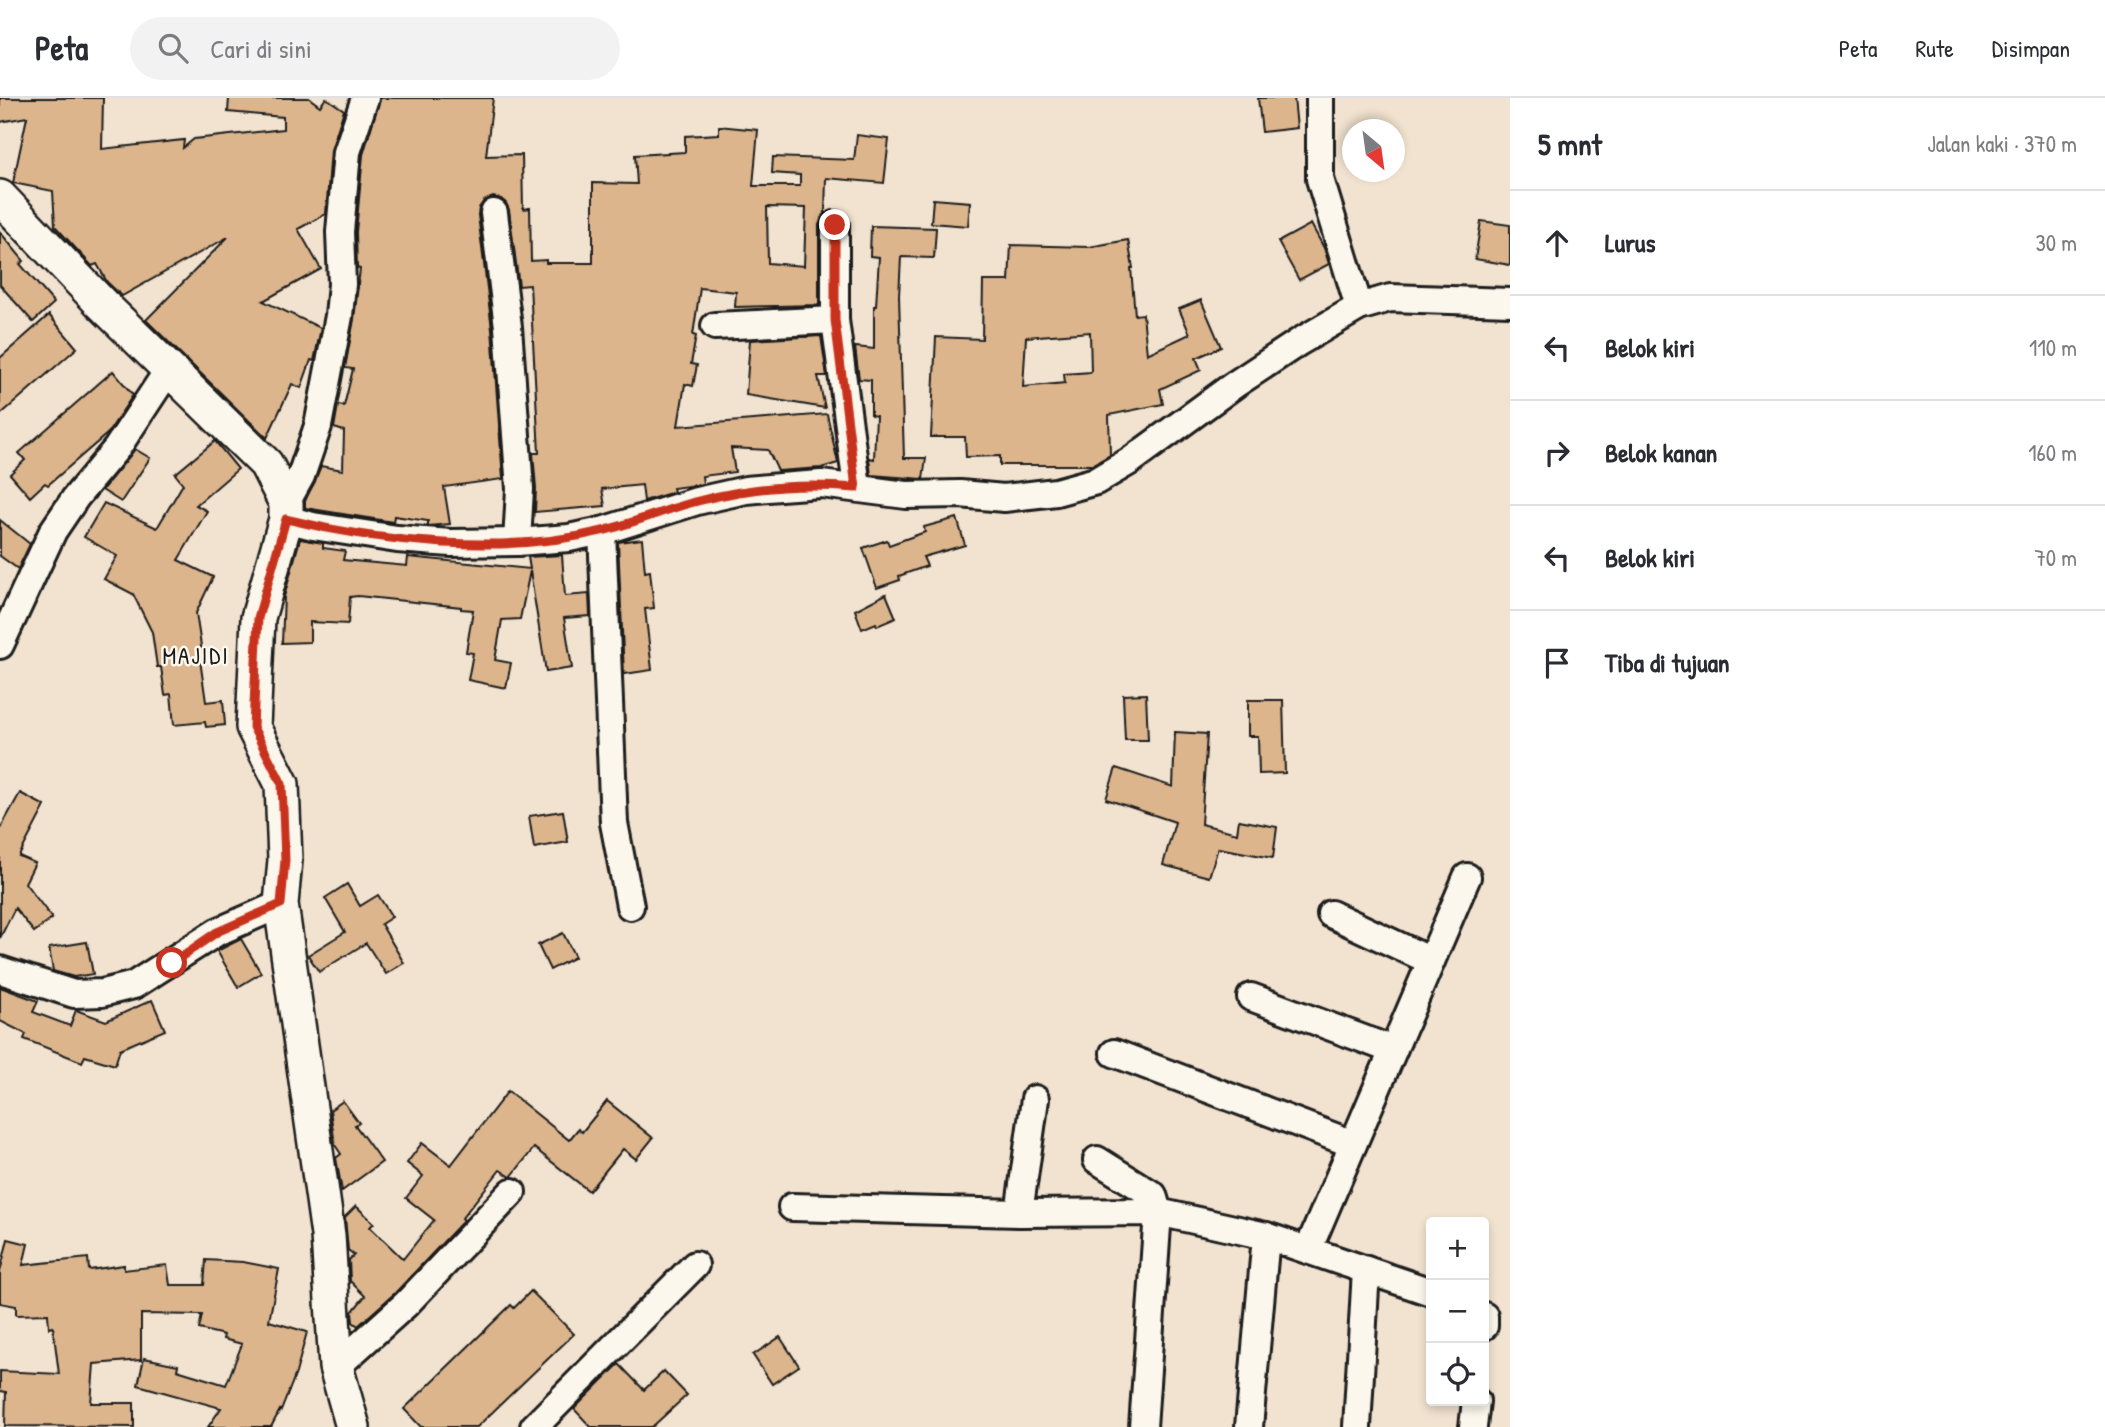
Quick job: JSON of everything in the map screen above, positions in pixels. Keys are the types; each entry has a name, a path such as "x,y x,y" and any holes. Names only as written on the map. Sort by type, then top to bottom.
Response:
{"street":[{"path":"353,1427 336,1367 328,1235 281,904 285,860 282,784 253,727 258,618 286,511 301,476 321,412 339,316 342,284 340,232 347,152 365,98"},
{"path":"1320,98 1320,178 1359,307"},
{"path":"0,197 100,302 266,464 286,511 324,528 397,539 452,543 569,538 602,531 696,501 746,490 821,484 906,495 960,494 1004,498 1056,492 1096,481 1130,461 1234,385 1359,307 1390,298 1510,302"},
{"path":"494,213 508,327 520,489 517,542"},
{"path":"835,225 835,320 856,488"},
{"path":"715,326 835,320"},
{"path":"0,645 53,531 76,496 117,448 169,369"},
{"path":"602,531 614,823 630,906"},
{"path":"1308,1250 1467,877"},
{"path":"0,970 74,994 102,993 134,985 217,932 281,904"},
{"path":"1331,914 1431,961"},
{"path":"1251,997 1393,1050"},
{"path":"1114,1053 1353,1144"},
{"path":"1019,1213 1035,1100"},
{"path":"1097,1160 1153,1195 1158,1212 1143,1427"},
{"path":"336,1367 406,1304 512,1192"},
{"path":"792,1207 1019,1213 1158,1212 1266,1236 1426,1290"},
{"path":"1250,1427 1266,1236"},
{"path":"534,1427 695,1265"},
{"path":"1357,1427 1366,1270"},
{"path":"1473,1427 1475,1406"}],"building":[{"path":"0,98 103,98 102,149 184,140 183,148 194,139 283,129 283,117 228,112 229,98 309,98 320,106 326,98 344,110 331,150 326,214 298,229 321,269 263,301 321,328 314,361 311,360 301,388 292,384 267,438 146,320 228,237 122,296 107,282 97,264 92,266 55,226 53,191 13,183 27,117 0,122"},
{"path":"380,98 493,98 486,156 522,155 523,209 530,208 531,261 593,263 593,183 637,184 635,155 685,152 685,136 719,134 719,126 758,130 753,186 800,186 800,175 772,173 773,157 854,160 857,135 889,139 884,183 826,178 825,214 819,225 819,305 735,307 736,292 700,288 691,364 697,365 693,386 685,384 678,426 827,414 838,463 821,468 778,471 768,450 731,448 735,472 702,476 703,484 673,488 674,492 644,501 642,485 602,489 605,506 535,512 533,453 539,453 530,285 519,286 509,210 506,203 493,197 484,201 478,215 492,329 503,479 444,487 450,524 428,526 428,521 394,516 393,522 305,508 305,501 321,466 343,470 344,431 334,428 338,405 344,406 353,369 345,368 360,269 357,268 356,232 363,155","holes":["767,207 806,208 804,266 768,263"]},
{"path":"1258,98 1294,98 1297,128 1262,132"},
{"path":"933,199 970,202 968,226 931,223"},
{"path":"1481,221 1510,225 1510,265 1475,259"},
{"path":"1311,224 1329,264 1299,280 1278,242"},
{"path":"871,226 936,228 934,258 901,257 899,296 904,458 926,458 923,479 871,475 869,458 874,459 876,416 871,415 871,380 859,379 855,347 874,349 874,306 879,257 870,256"},
{"path":"0,232 24,261 20,264 54,303 33,322 0,285"},
{"path":"1128,240 1133,268 1135,315 1143,314 1147,354 1190,334 1179,309 1201,300 1221,347 1196,358 1201,370 1160,389 1163,404 1109,415 1110,455 1092,465 1000,465 1000,456 966,457 965,437 931,437 936,337 982,339 983,281 1009,281 1011,245 1089,247","holes":["1090,332 1091,372 1064,374 1065,383 1023,387 1026,337"]},
{"path":"49,315 77,348 0,415 0,358"},
{"path":"821,336 827,376 818,376 825,408 746,395 750,340"},
{"path":"113,371 133,395 108,433 48,485 45,483 30,497 10,474 25,460 19,453"},
{"path":"215,441 238,469 196,505 207,511 178,560 213,577 196,613 206,702 223,700 225,725 206,727 205,722 174,725 171,694 165,695 161,667 157,667 152,632 133,594 104,579 117,556 84,537 104,503 157,528 183,484 175,474"},
{"path":"135,449 150,458 121,502 102,490"},
{"path":"957,518 965,545 923,557 927,566 899,576 900,580 877,588 863,548 887,540 889,545 925,532 924,527"},
{"path":"0,520 30,544 18,569 0,556"},
{"path":"300,539 323,543 323,548 345,551 343,560 407,566 408,557 530,569 528,557 562,555 565,596 589,594 590,616 564,618 572,668 546,672 530,571 520,619 502,620 495,660 511,663 506,688 468,680 473,653 466,652 473,610 461,607 350,597 348,624 310,622 310,642 282,643 284,597"},
{"path":"642,539 645,572 650,571 654,608 645,609 652,670 624,674 618,542"},
{"path":"886,594 896,618 862,629 855,610"},
{"path":"1146,694 1148,740 1125,740 1123,695"},
{"path":"1248,700 1283,700 1285,773 1259,774 1258,736 1248,736"},
{"path":"1175,732 1207,734 1201,824 1237,833 1239,820 1277,827 1273,858 1218,848 1209,877 1163,865 1175,822 1106,799 1116,768 1173,787"},
{"path":"20,793 45,806 19,856 35,863 25,883 52,918 34,932 15,908 0,938 0,829"},
{"path":"563,811 568,842 534,848 529,816"},
{"path":"347,884 360,906 378,895 392,917 381,924 404,963 386,974 366,943 319,972 308,955 345,932 325,898"},
{"path":"563,933 575,957 550,970 538,945"},
{"path":"241,939 261,973 238,987 217,951"},
{"path":"87,942 93,974 74,977 53,971 49,948"},
{"path":"0,987 38,1001 33,1012 70,1026 76,1010 106,1021 152,1000 165,1030 120,1049 115,1065 85,1056 82,1062 24,1039 26,1034 0,1021"},
{"path":"508,1091 569,1140 578,1129 582,1132 607,1101 653,1138 636,1159 623,1149 589,1191 534,1148 511,1177 500,1170 462,1218 464,1220 395,1293 358,1326 353,1322 352,1312 365,1296 350,1281 349,1260 354,1255 348,1250 345,1217 356,1206 374,1223 370,1227 403,1259 434,1220 406,1198 423,1176 407,1163 422,1143 451,1165"},
{"path":"343,1101 359,1123 355,1125 382,1162 342,1191 336,1158 341,1154 335,1145 330,1110"},
{"path":"8,1239 28,1244 23,1265 88,1258 89,1270 124,1265 124,1270 167,1265 170,1285 204,1285 206,1260 243,1262 279,1269 269,1321 307,1332 296,1373 281,1411 271,1427 208,1427 221,1408 138,1385 144,1358 178,1365 177,1370 226,1385 242,1344 223,1339 224,1335 199,1329 202,1315 141,1314 141,1360 94,1364 91,1403 134,1403 134,1427 5,1426 6,1392 0,1391 0,1371 59,1374 53,1327 49,1328 48,1314 16,1315 16,1306 0,1303 0,1272"},
{"path":"531,1291 574,1334 477,1427 421,1427 404,1409 511,1305 514,1308"},
{"path":"780,1337 799,1366 772,1384 753,1355"},
{"path":"619,1364 644,1390 664,1371 687,1395 652,1427 591,1427 574,1409"}],"district":[{"name":"MAJIDI","path":"196,656"}],"route":[{"path":"172,963 217,932 281,904 285,860 282,784 253,727 258,618 286,519 313,526 397,539 452,543 517,542 569,538 602,531 696,501 746,490 821,484 856,488 835,320 835,225"}]}
